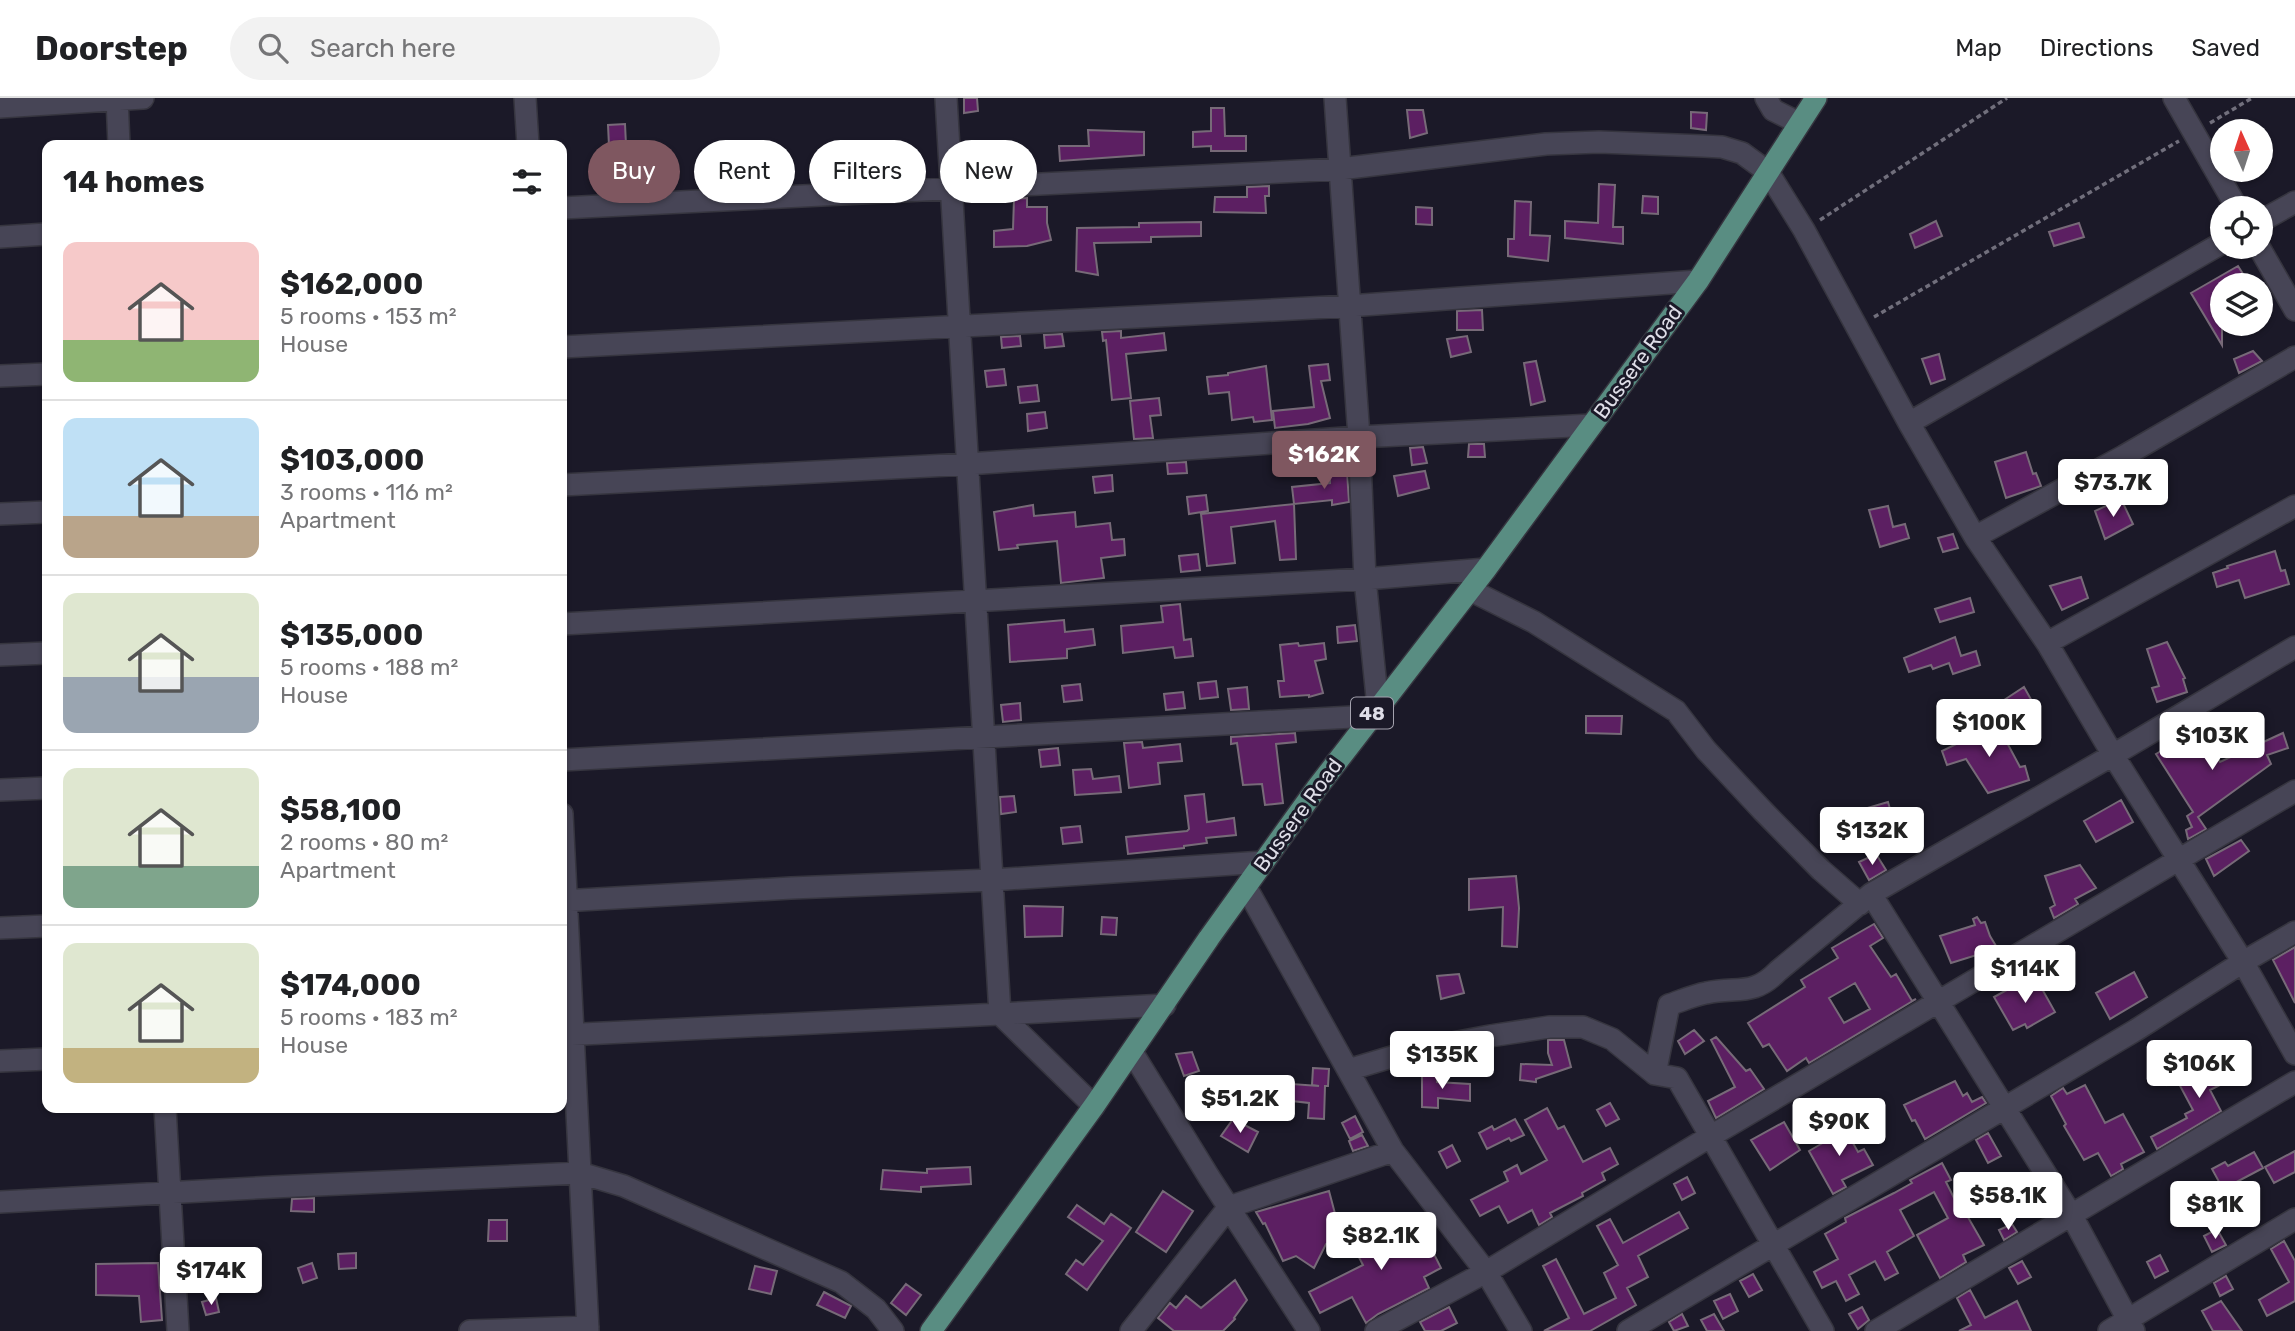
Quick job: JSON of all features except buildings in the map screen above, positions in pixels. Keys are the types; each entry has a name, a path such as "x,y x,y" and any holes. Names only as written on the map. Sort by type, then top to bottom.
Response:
{"main road":[{"name":"Bussere Road","path":"931,1331 1094,1106 1263,862 1374,711 1486,569 1698,281 1816,98"}],"street":[{"path":"0,107 143,98"},
{"path":"525,98 528,140"},
{"path":"946,98 949,140"},
{"path":"567,760 984,737 1374,711 1359,437 1335,98"},
{"path":"1766,98 1773,110 1800,123"},
{"path":"2174,98 2230,196"},
{"path":"117,99 119,140"},
{"path":"1037,185 1340,169 1546,144 1599,142 1722,147 1742,153 1768,172 1804,230 1909,424 1975,537 2048,643 2113,755 2243,962 2295,1054"},
{"path":"567,208 940,190"},
{"path":"2273,214 2295,202"},
{"path":"953,203 1000,1014 1094,1106"},
{"path":"0,237 42,234"},
{"path":"1909,424 2210,250"},
{"path":"2266,259 2295,310"},
{"path":"567,347 1349,306 1698,281"},
{"path":"1975,537 2124,456 2295,357"},
{"path":"0,376 42,373"},
{"path":"567,485 968,464 1359,437 1592,425"},
{"path":"2048,643 2295,506"},
{"path":"0,514 42,512"},
{"path":"567,624 1365,579 1486,569"},
{"path":"1470,590 1544,628 1676,711 1706,750 1821,870 1865,899 1938,1002 2072,1216 2131,1325"},
{"path":"1656,1074 1669,1005 1706,993 1743,990 1767,983 1865,899 2295,647"},
{"path":"0,655 42,653"},
{"path":"0,790 42,788"},
{"path":"1376,1331 1486,1272 2295,791"},
{"path":"567,901 992,880 1263,862"},
{"path":"1246,887 1393,1151 1486,1272 1521,1331"},
{"path":"0,928 42,926"},
{"path":"1628,1331 2136,1030 2295,932"},
{"path":"470,1331 588,1329 580,1173 567,1034 1164,1005"},
{"path":"1348,1070 1415,1050 1490,1036 1561,1027 1583,1027 1612,1039 1656,1074 1678,1078 1823,1331"},
{"path":"1132,1052 1304,1329"},
{"path":"0,1061 42,1059"},
{"path":"1876,1331 2295,1082"},
{"path":"165,1113 178,1331"},
{"path":"1131,1331 1229,1207 1393,1151"},
{"path":"0,1202 273,1186 580,1173 624,1186 841,1282 876,1309 893,1331"},
{"path":"2109,1331 2131,1325 2295,1219"}],"path":[{"path":"1804,230 2007,98"},
{"path":"1857,327 2252,98"}]}
